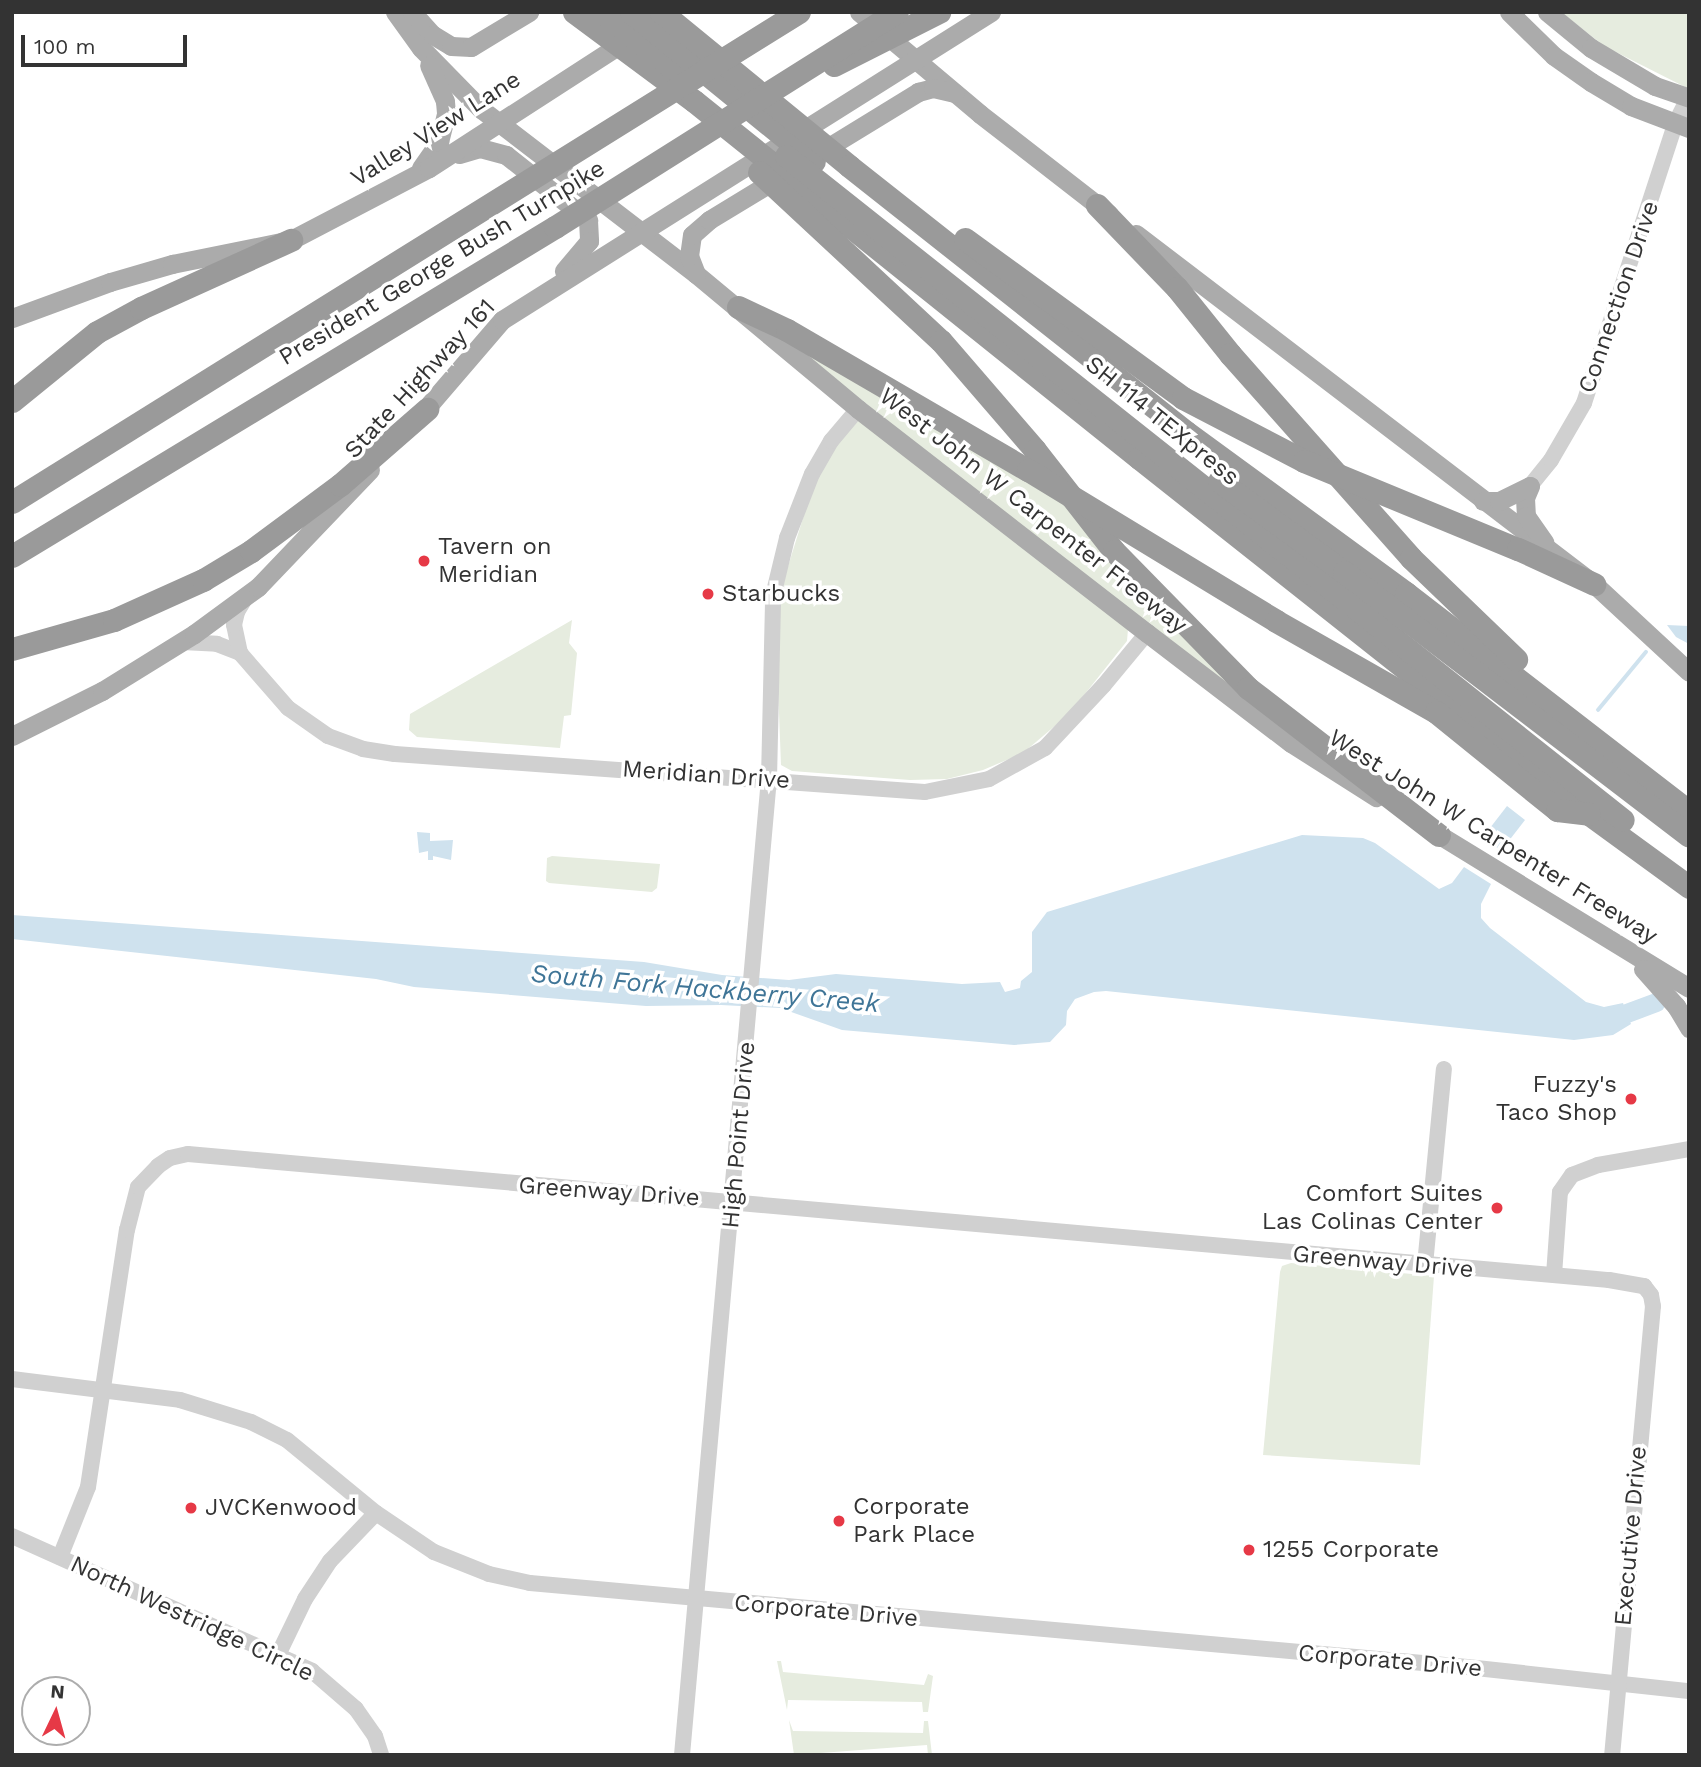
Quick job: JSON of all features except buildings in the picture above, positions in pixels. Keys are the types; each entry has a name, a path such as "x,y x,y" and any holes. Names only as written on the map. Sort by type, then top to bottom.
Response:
{"highway":[{"path":"574,12 694,100 923,287 1589,814 1689,887"},
{"name":"SH 114 TEXpress","path":"601,12 1689,872"},
{"name":"SH 114 TEXpress","path":"631,12 1176,450 1345,572 1689,836"},
{"path":"661,12 849,166 1186,432 1406,593 1689,812"},
{"name":"President George Bush Turnpike","path":"12,502 799,12"},
{"name":"President George Bush Turnpike","path":"12,556 555,227 897,12"},
{"path":"758,99 864,52 939,12"},
{"path":"694,100 776,189 941,341 1035,450 1114,551 1248,688 1438,835"},
{"path":"849,166 881,177 1154,380 1215,416 1304,461 1466,527 1594,584"},
{"path":"1097,205 1177,288 1230,354 1411,558 1487,634 1630,750 1649,780"},
{"path":"12,401 97,332 141,308 290,240"},
{"path":"738,307 788,330 1028,470 1276,621 1436,712 1557,810 1589,814"},
{"path":"12,649 114,620 202,580 251,551 340,485 426,409"}],"main road":[{"name":"West John W Carpenter Freeway","path":"395,12 421,48 498,122 738,307 858,409 1291,743 1627,953 1689,988"},
{"path":"412,12 433,35 451,46 471,47 529,12"},
{"name":"Valley View Lane","path":"12,318 110,282 172,264 290,240 423,171 672,12"},
{"path":"859,12 918,59 955,93 1097,205 1594,584 1689,672"},
{"path":"887,12 907,30 920,36 932,37 963,30"},
{"name":"State Highway 161","path":"12,736 102,691 182,642 248,594 345,498 502,320 641,230 701,198 991,12"},
{"path":"1509,12 1555,56 1591,82 1631,106 1682,126"},
{"path":"1526,12 1550,32 1576,37"},
{"path":"1547,12 1576,37 1656,86 1688,98"},
{"path":"421,48 440,88 446,113 439,142 423,171"},
{"path":"696,274 689,256 689,246 692,235 709,220 918,92 933,89 955,93"},
{"path":"423,171 471,149 497,151 506,155 588,220 591,235 587,246 550,288"},
{"path":"1483,500 1499,501 1530,486"},
{"path":"1530,486 1525,498 1527,516 1556,557"},
{"path":"1627,953 1662,989 1689,1028"}],"street":[{"name":"Connection Drive","path":"1530,486 1551,460 1584,403 1682,126 1688,98"},
{"name":"High Point Drive","path":"682,1755 769,779 773,607 784,550 812,474 831,441 858,409"},
{"path":"240,653 234,625 237,611 248,594"},
{"name":"Meridian Drive","path":"240,653 288,708 328,736 363,749 409,755 925,792 989,779 1045,748 1097,694 1147,633"},
{"path":"182,642 217,644 240,653"},
{"path":"1424,1265 1444,1069"},
{"path":"1554,1275 1560,1192 1572,1175 1598,1165 1689,1149"},
{"name":"Greenway Drive","path":"60,1557 88,1487 105,1391 122,1257 138,1187 170,1158 188,1154 1554,1275 1644,1286 1651,1295 1651,1317"},
{"name":"Executive Drive","path":"1612,1755 1651,1317"},
{"name":"Corporate Drive","path":"12,1379 180,1400 251,1422 287,1440 376,1513 434,1552 489,1574 530,1583 1466,1668 1689,1691"},
{"path":"277,1657 305,1599 330,1561 376,1513"},
{"name":"North Westridge Circle","path":"12,1536 312,1671 356,1709 375,1737 381,1755"}],"shaded area":[{"path":"1561,12 1689,12 1689,89 1604,46"},
{"path":"782,337 1059,498 1324,758 1033,536"},
{"path":"857,421 862,421 1128,629 1127,641 1069,714 1023,753 983,770 947,779 910,780 792,771 781,765 779,612 785,576 813,486 837,441"},
{"path":"572,620 569,643 577,653 571,715 564,716 560,748 417,737 409,730 410,714"},
{"path":"552,856 660,864 657,888 652,892 549,883 546,881 547,858"},
{"path":"1291,1263 1434,1276 1420,1465 1263,1455 1280,1272 1282,1266"},
{"path":"777,1661 781,1661 783,1672 924,1685 928,1674 933,1676 928,1712 923,1712 922,1702 788,1700 787,1710"},
{"path":"789,1720 793,1731 923,1733 924,1721 928,1721 932,1755 928,1755 927,1745 794,1755"}],"water":[{"path":"1667,625 1689,626 1689,644 1676,637"},
{"path":"1507,806 1525,820 1501,851 1483,837"},
{"path":"417,832 430,833 430,841 453,840 451,860 433,856 433,860 428,860 428,851 419,853"},
{"path":"1302,835 1363,838 1375,843 1439,889 1452,883 1464,867 1491,884 1481,904 1481,918 1490,928 1586,1002 1604,1007 1623,1003 1631,1024 1613,1035 1574,1040 1106,991 1075,999 1067,1011 1066,1025 1050,1042 1014,1045 842,1030 780,1008 721,1005 646,1006 414,987 376,979 12,939 12,915 644,962 722,975 789,980 836,974 962,984 1000,982 1005,992 1020,988 1021,981 1032,972 1032,932 1047,912"}],"waterway":[{"name":"South Fork Hackberry Creek","path":"1598,710 1646,652"},
{"name":"South Fork Hackberry Creek","path":"1605,1021 1656,1002"}],"place":[{"name":"Tavern on Meridian","path":"424,561"},
{"name":"Starbucks","path":"708,594"},
{"name":"Fuzzy's Taco Shop","path":"1631,1099"},
{"name":"Comfort Suites Las Colinas Center","path":"1497,1208"},
{"name":"JVCKenwood","path":"191,1508"},
{"name":"Corporate Park Place","path":"839,1521"},
{"name":"1255 Corporate","path":"1249,1550"}]}
